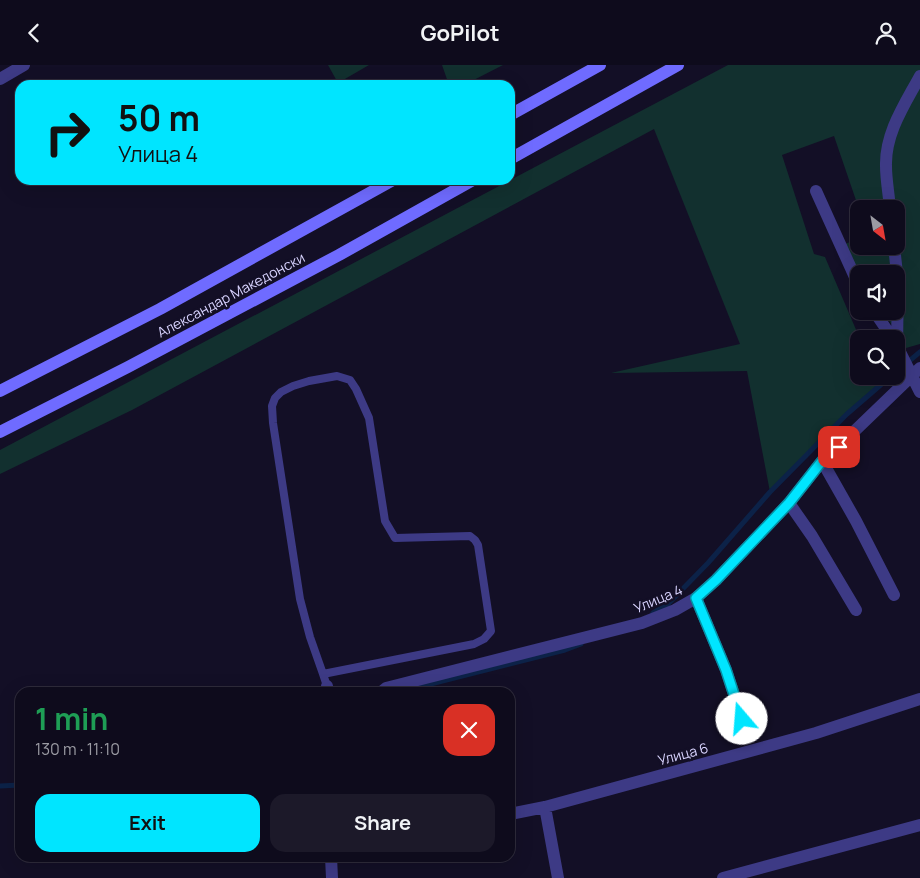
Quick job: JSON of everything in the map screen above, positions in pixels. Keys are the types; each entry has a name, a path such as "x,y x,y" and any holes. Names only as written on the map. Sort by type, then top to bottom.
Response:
{"street":[{"path":"0,79 24,65"},
{"path":"515,112 600,65"},
{"path":"515,156 678,65"},
{"path":"889,200 886,165 888,142 894,123 920,76"},
{"name":"Александар Македонски","path":"0,391 160,309 383,185"},
{"name":"Александар Македонски","path":"0,432 128,367 330,260 463,185"},
{"path":"816,191 850,266"},
{"path":"895,255 898,283 896,330"},
{"path":"905,357 916,372 920,392"},
{"name":"Улица 4","path":"390,687 642,623 675,610 696,598 789,503 822,461 839,447 916,372"},
{"path":"822,461 856,521 894,595"},
{"path":"789,503 812,536 856,610"},
{"path":"696,598 726,670 742,719"},
{"name":"Улица 6","path":"515,813 546,807 816,733 920,699"},
{"path":"546,807 558,878"},
{"path":"722,878 920,825"},
{"path":"331,862 332,878"}],"lane":[{"path":"337,376 350,380 369,418 386,521 390,531 395,538 470,536 475,540 478,545 491,631 484,639 474,644 326,684 310,637 300,599 272,406 275,398 281,392 294,386 337,376"}],"green space":[{"path":"328,65 369,65 343,80 336,80"},
{"path":"442,65 503,65 474,80 447,80"},
{"path":"728,65 920,65 920,344 906,348 905,330 895,330 889,320 905,320 905,265 855,265 843,245 850,242 850,255 905,255 905,200 856,200 834,136 782,155 814,254 825,257 850,316 850,320 852,320 856,330 850,330 850,385 881,385 847,414 770,492 747,371 611,373 740,344 654,129 132,410 0,474 0,450 501,185 515,185 515,178"}],"waterway":[{"path":"905,364 920,352"},
{"path":"653,613 668,604 708,563 770,492 847,414 881,385"},
{"path":"419,687 565,650 581,644"},
{"path":"0,786 15,785"}],"route":[{"path":"742,719 726,670 696,598 749,546 789,503 822,461 839,447"}]}
